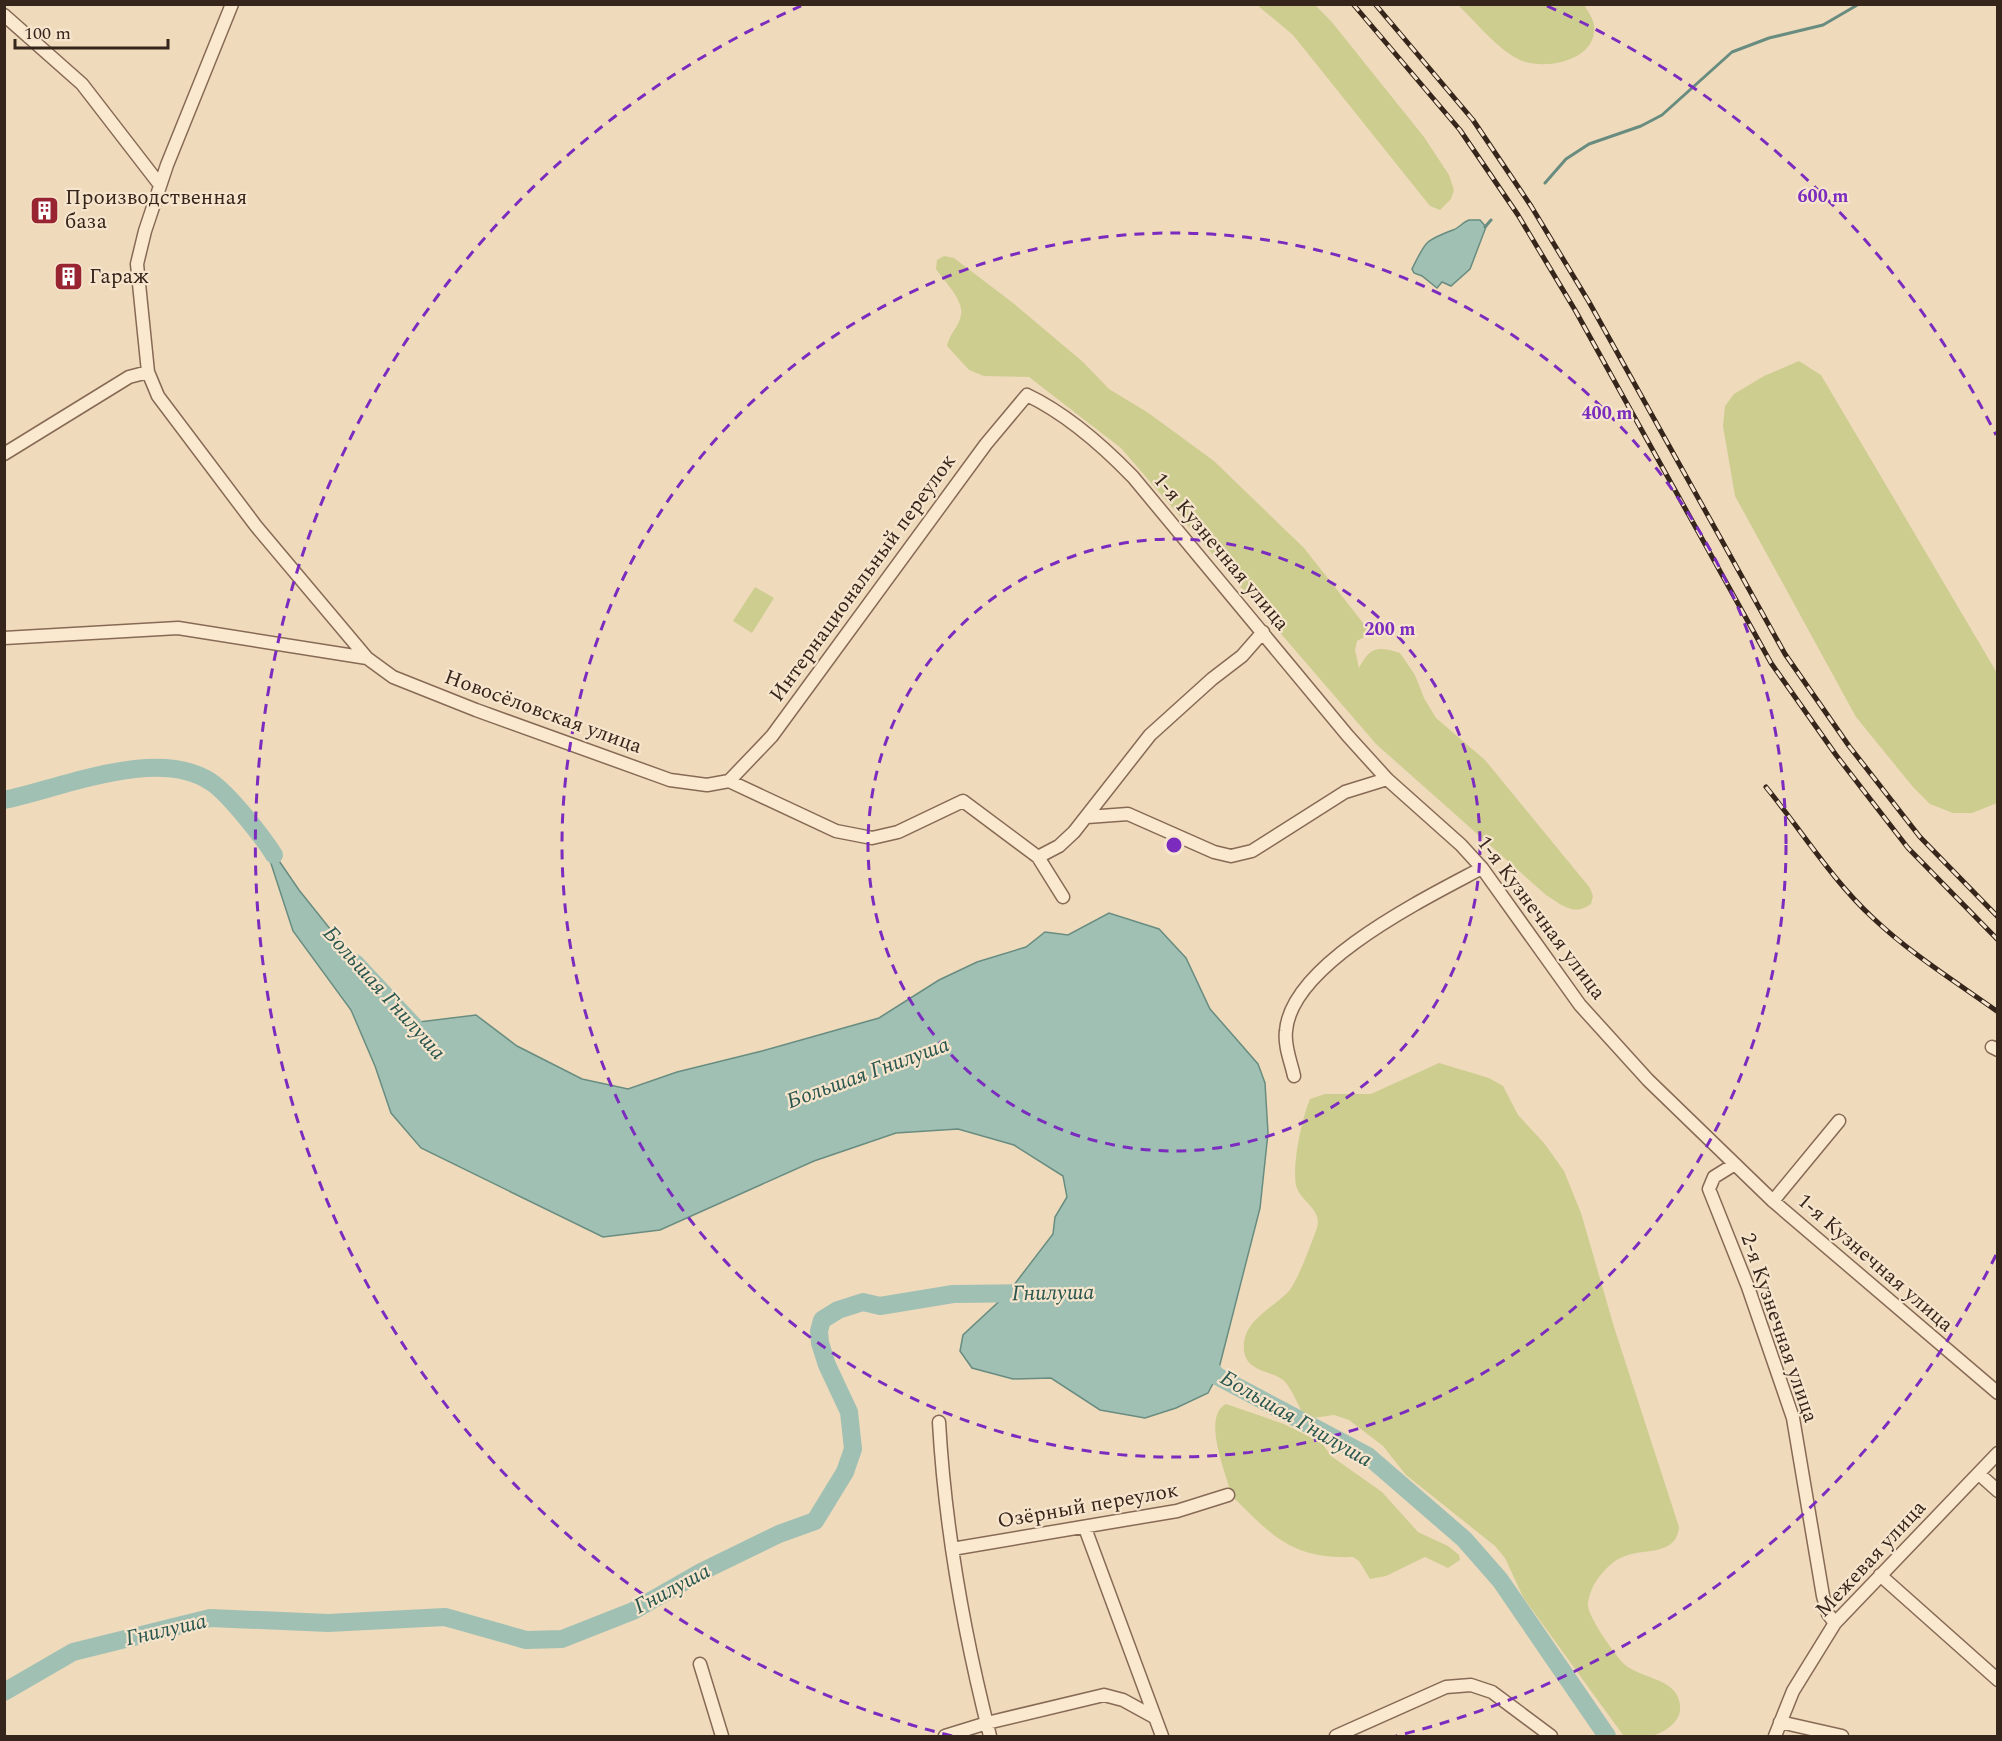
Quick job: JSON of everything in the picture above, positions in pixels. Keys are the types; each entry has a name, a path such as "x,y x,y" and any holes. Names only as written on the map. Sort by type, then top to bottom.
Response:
{"street":[{"path":"232,4 216,38 160,185 137,264 148,372 158,396 256,526 367,658"},
{"path":"4,15 82,84 160,185"},
{"path":"4,454 129,377 148,372"},
{"name":"1-я Кузнечная улица","path":"1027,395 1057,412 1127,470 1348,736 1387,779 1461,845 1482,868 1580,1005 1648,1080 1773,1201 1998,1393"},
{"name":"Интернациональный переулок","path":"729,781 740,773 772,736 986,444 1027,395"},
{"name":"Новосёловская улица","path":"4,638 178,627 367,658 393,677 476,710 670,780 707,785 729,781"},
{"path":"1038,857 1059,846 1087,817 1150,735 1212,679 1242,656 1263,632"},
{"path":"1087,817 1128,814 1205,849 1231,856 1252,851 1344,792 1387,779"},
{"path":"729,781 836,831 872,838 898,832 963,801 1038,857 1063,897"},
{"path":"1294,1076 1286,1030 1302,995 1320,973 1349,945 1388,920 1482,868"},
{"path":"1773,1201 1839,1121"},
{"name":"2-я Кузнечная улица","path":"1735,1164 1713,1177 1709,1189 1748,1287 1793,1418 1823,1596 1828,1614 1835,1623"},
{"path":"939,1422 942,1486 952,1549 990,1737"},
{"name":"Межевая улица","path":"1775,1737 1803,1673 1835,1623 1998,1453"},
{"path":"1979,1474 1998,1491"},
{"name":"Озёрный переулок","path":"952,1549 1188,1509 1228,1495"},
{"path":"1085,1528 1162,1737"},
{"path":"1880,1575 1998,1680"},
{"path":"700,1664 722,1737"},
{"path":"1336,1737 1446,1687 1471,1685 1492,1692 1551,1737"},
{"path":"945,1737 987,1723 1104,1695 1123,1700 1154,1717"},
{"path":"1780,1722 1842,1737"}],"green space":[{"path":"1257,5 1315,5 1331,21 1424,137 1449,175 1454,190 1451,199 1440,210 1430,206 1293,35"},
{"path":"1458,5 1584,5 1594,25 1593,37 1588,47 1579,55 1568,60 1543,64 1531,63 1520,60 1503,49"},
{"path":"944,256 954,258 1013,303 1083,362 1109,389 1147,412 1214,461 1304,548 1371,633 1357,641 1355,650 1359,668 1367,656 1375,650 1385,649 1400,653 1415,675 1424,698 1436,718 1485,760 1590,888 1593,896 1591,904 1574,910 1546,895 1376,744 1121,448 1029,377 984,376 969,370 947,346 960,319 961,309 957,297 936,269 937,260"},
{"path":"1799,361 1821,375 1997,673 1997,803 1972,813 1953,813 1930,804 1913,787 1856,717 1735,496 1723,426 1725,406 1734,394 1764,376"},
{"path":"755,587 774,598 752,633 733,621"},
{"path":"1439,1063 1489,1078 1503,1086 1518,1115 1544,1143 1564,1171 1581,1213 1614,1327 1679,1527 1677,1536 1667,1547 1628,1555 1612,1563 1597,1580 1588,1602 1589,1612 1597,1627 1624,1664 1660,1681 1675,1692 1679,1700 1680,1711 1677,1719 1667,1729 1655,1735 1630,1737 1623,1735 1523,1597 1505,1558 1495,1546 1406,1475 1383,1446 1349,1420 1334,1415 1306,1419 1286,1383 1254,1367 1246,1358 1244,1340 1248,1331 1259,1316 1289,1291 1301,1270 1317,1228 1317,1216 1298,1191 1295,1176 1298,1141 1310,1099 1325,1094 1371,1094"},
{"path":"1226,1404 1284,1424 1322,1443 1331,1456 1382,1492 1418,1532 1448,1546 1459,1555 1460,1560 1448,1568 1425,1557 1386,1576 1370,1579 1359,1561 1353,1557 1315,1554 1286,1543 1261,1524 1234,1498 1230,1490 1220,1458 1215,1431 1219,1410"}],"water":[{"path":"1469,220 1480,220 1486,227 1470,269 1451,286 1442,282 1437,288 1422,276 1414,273 1412,269 1427,243"},
{"path":"262,836 299,890 390,1004 419,1022 476,1015 517,1046 582,1079 628,1089 677,1072 879,1018 939,980 977,962 1026,947 1045,932 1068,935 1109,913 1159,929 1186,958 1210,1009 1258,1064 1265,1083 1268,1133 1260,1208 1217,1376 1208,1393 1176,1408 1145,1418 1100,1410 1051,1378 1013,1379 972,1368 960,1351 963,1335 1007,1294 1053,1234 1055,1217 1067,1197 1063,1176 1014,1145 958,1129 896,1133 814,1161 660,1230 603,1237 421,1148 391,1113 375,1066 351,1010 293,931"}],"waterway":[{"path":"1545,183 1566,159 1589,144 1641,126 1662,115 1732,52 1769,38 1823,25 1859,4"},
{"path":"1485,227 1491,220"},
{"name":"Большая Гнилуша","path":"4,800 109,773 164,768 189,772 211,782 236,805 274,855"},
{"name":"Большая Гнилуша","path":"355,963 414,1026"},
{"name":"Гнилуша","path":"4,1692 73,1652 210,1618 328,1623 445,1617 526,1640 562,1639 633,1611 701,1572 779,1534 815,1521 845,1472 853,1449 849,1412 827,1365 820,1343 819,1331 822,1320 838,1310 863,1302 880,1306 953,1294 1032,1293"},
{"name":"Большая Гнилуша","path":"1201,1359 1217,1376 1368,1456 1464,1539 1500,1580 1607,1736"}],"railway":[{"path":"1353,4 1460,130 1518,215 1575,310 1771,663 1836,755 1908,848 1998,940"},
{"path":"1375,4 1473,120 1531,206 1589,302 1785,654 1849,746 1920,837 1998,917"},
{"path":"1766,787 1830,871 1873,918 1918,956 1998,1012"}],"place":[{"name":"Производственная база","path":"44,210"},
{"name":"Гараж","path":"68,277"}]}
